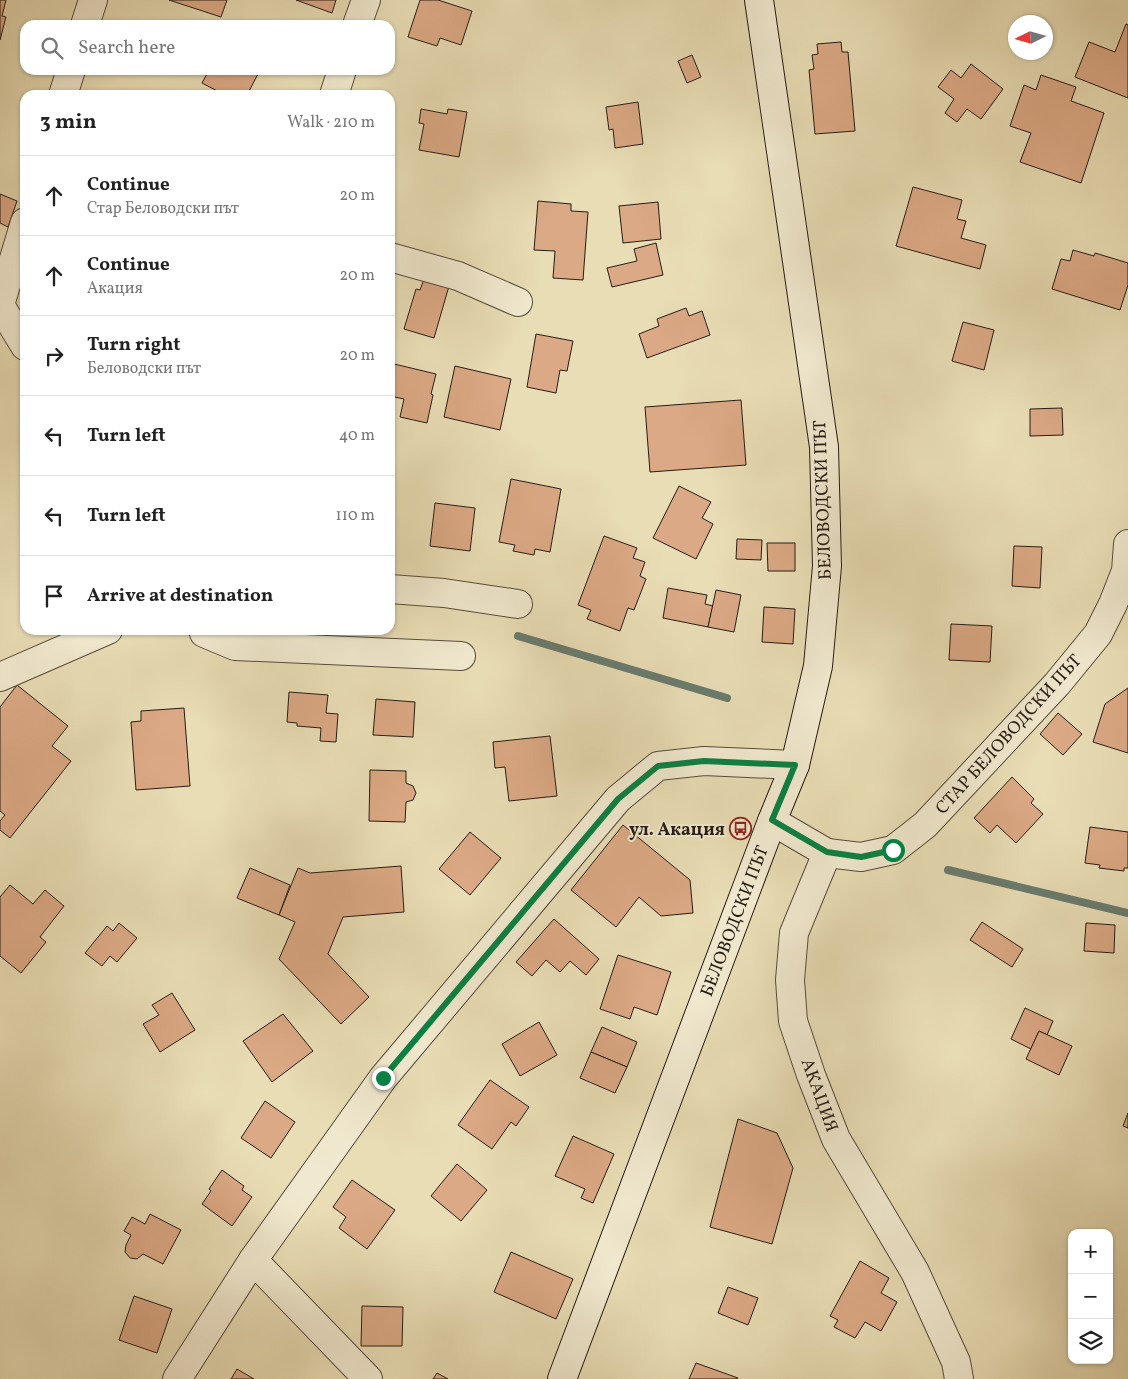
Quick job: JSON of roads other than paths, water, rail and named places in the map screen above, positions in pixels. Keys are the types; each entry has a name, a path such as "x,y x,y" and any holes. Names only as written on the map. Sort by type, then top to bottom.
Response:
{"street":[{"path":"87,20 93,0"},
{"path":"359,20 366,0"},
{"name":"БЕЛОВОДСКИ ПЪТ","path":"562,1379 772,820 795,765 818,666 827,566 824,447 759,0"},
{"path":"65,90 69,75"},
{"path":"336,90 340,75"},
{"path":"20,239 0,305 20,338"},
{"path":"395,258 458,276 518,302"},
{"name":"СТАР БЕЛОВОДСКИ ПЪТ","path":"827,852 861,857 893,850 925,825 1057,684 1098,634 1126,572 1128,544"},
{"path":"395,589 444,593 518,604"},
{"path":"0,677 97,635"},
{"path":"209,635 235,646 461,656"},
{"path":"177,1379 253,1260 383,1078 618,799 658,766 704,761 795,765"},
{"path":"772,820 827,852"},
{"name":"АКАЦИЯ","path":"827,852 794,933 790,980 793,1022 836,1139 915,1272 956,1362 959,1379"},
{"path":"253,1260 368,1379"}],"waterway":[{"path":"518,636 727,698"},
{"path":"948,870 1128,913"}],"place":[{"name":"ул. Акация","path":"741,829"}]}
